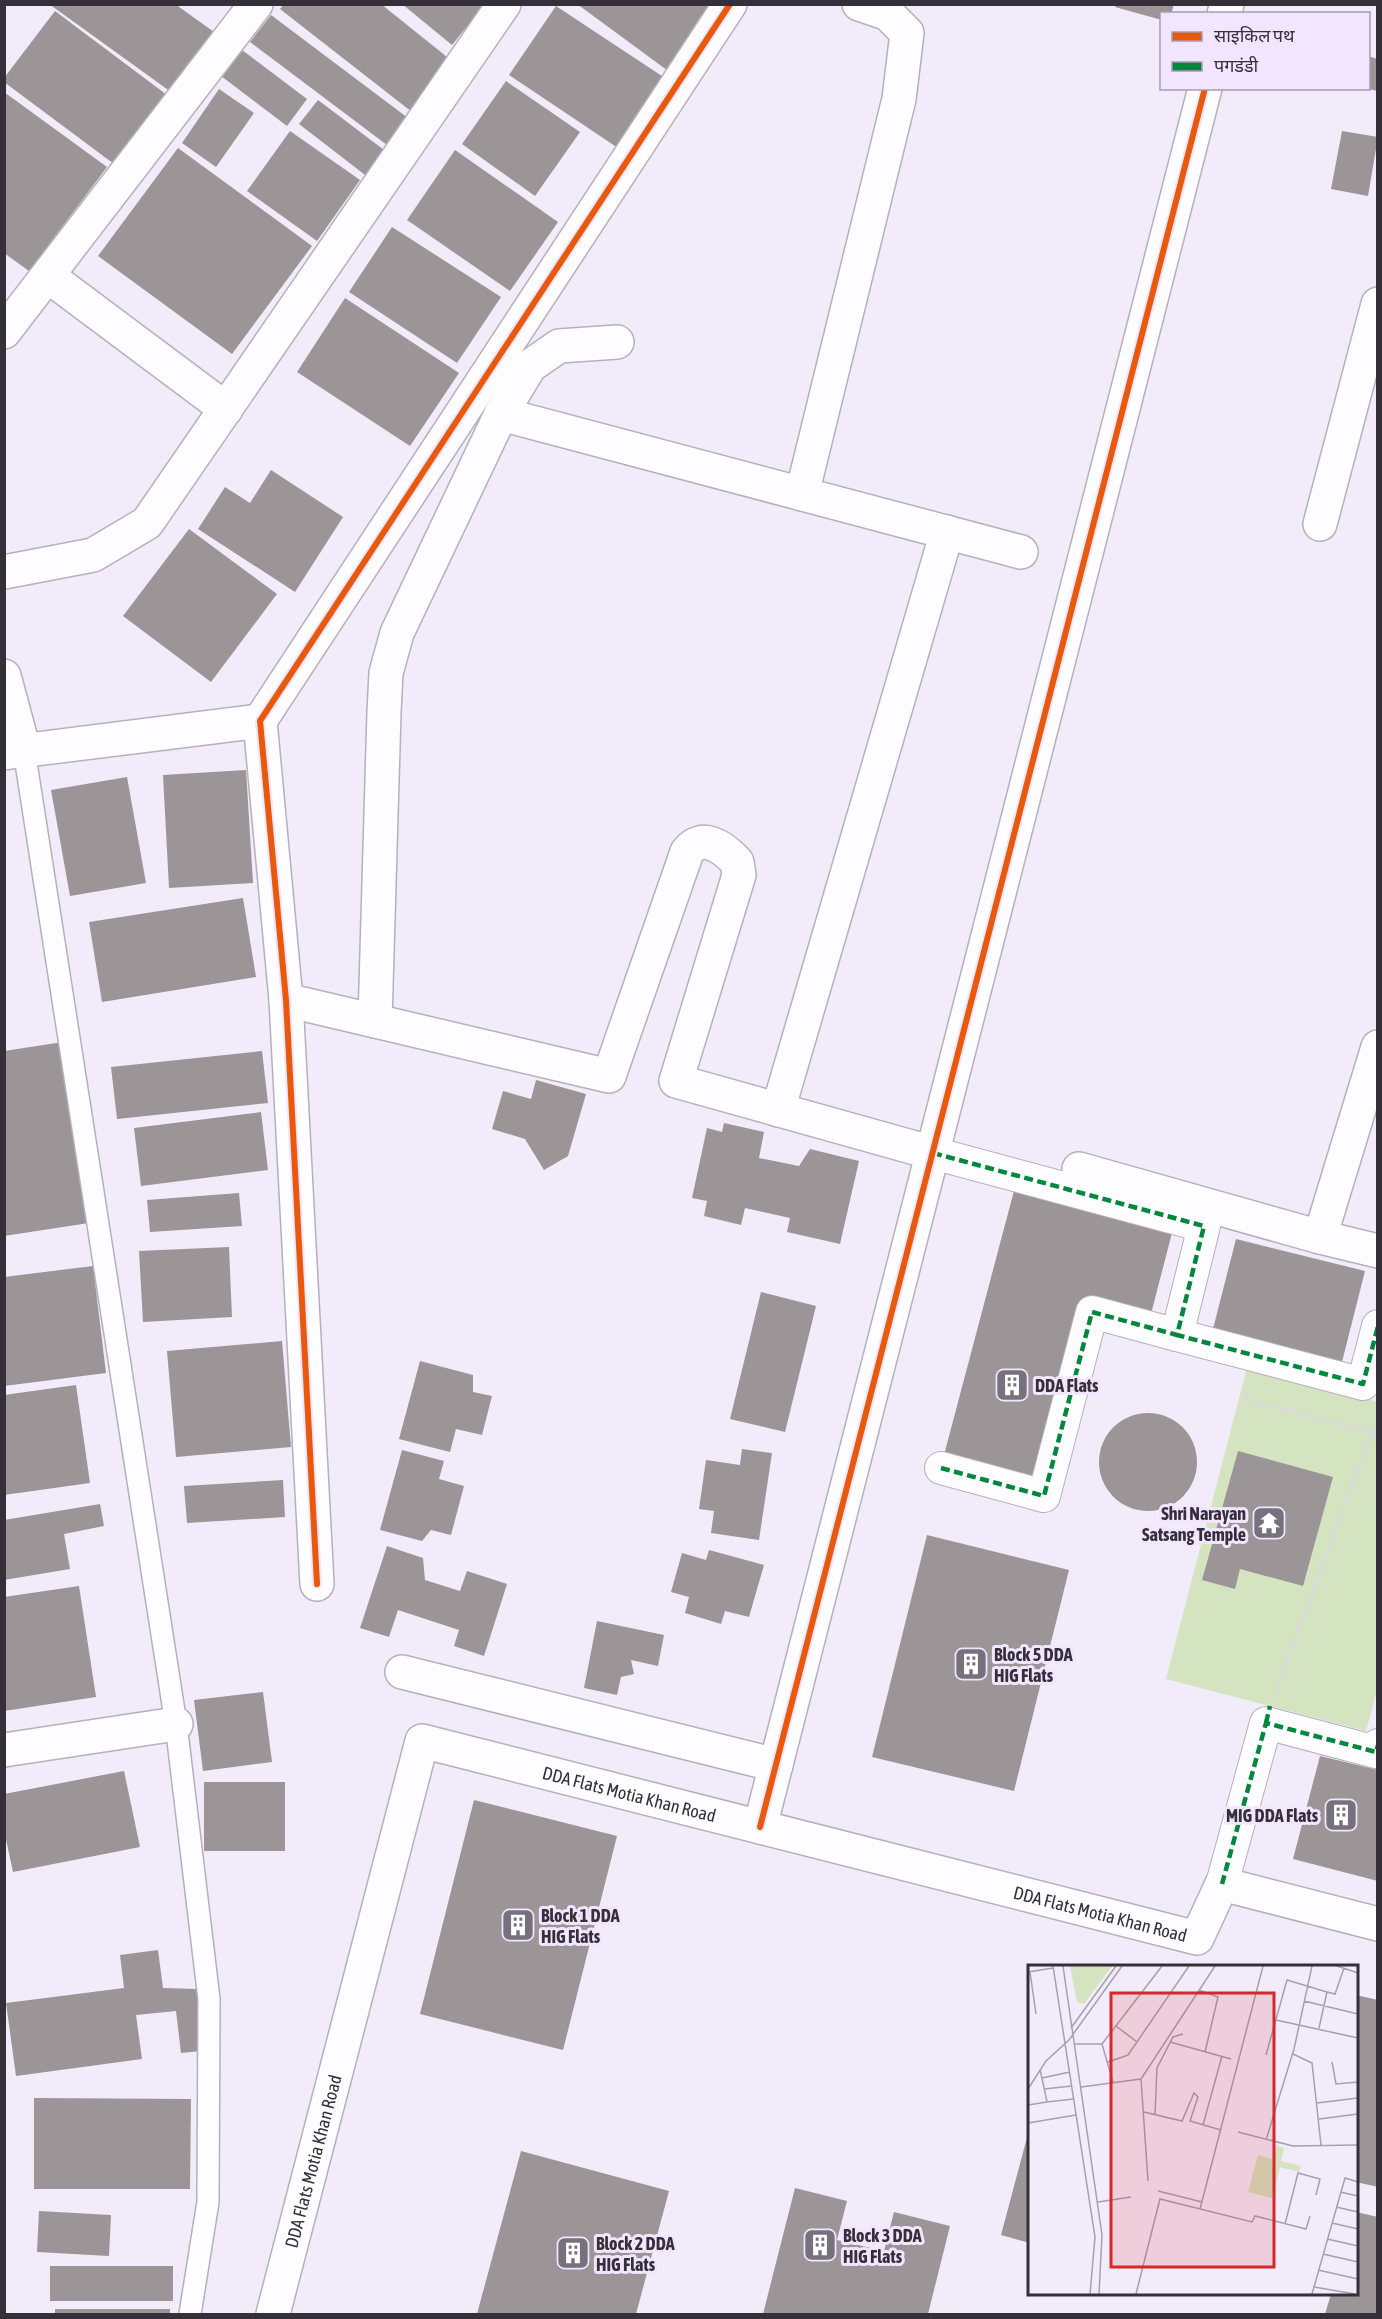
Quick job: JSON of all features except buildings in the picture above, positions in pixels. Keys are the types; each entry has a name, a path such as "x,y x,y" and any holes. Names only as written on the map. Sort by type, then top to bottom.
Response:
{"street":[{"path":"4,332 256,4"},
{"path":"4,572 93,555 147,523 504,4"},
{"path":"317,1584 286,1000 260,721 730,4"},
{"path":"802,494 896,111 906,59 907,33 888,14 859,4"},
{"path":"760,1827 1204,90"},
{"path":"48,276 226,409"},
{"path":"1320,524 1377,304"},
{"path":"375,1021 386,673 397,633 501,414 530,366 559,346 617,342"},
{"path":"501,414 1021,552"},
{"path":"778,1110 947,532"},
{"path":"4,676 14,752 260,721"},
{"path":"286,1000 609,1076 687,852 693,844 706,841 724,850 738,862 739,875 676,1081 1204,1226 1176,1335"},
{"path":"1320,1237 1377,1047"},
{"path":"1079,1169 1377,1251"},
{"path":"941,1468 1044,1496 1092,1312 1363,1384 1377,1326"},
{"path":"402,1672 776,1765"},
{"path":"1377,1745 1376,1752 1268,1715 1222,1884 1377,1924"},
{"path":"4,1750 176,1724"},
{"name":"DDA Flats Motia Khan Road","path":"273,2314 422,1741 1197,1938 1222,1884"}],"lane":[{"path":"14,752 176,1724 209,1999 208,2202 190,2314"}],"path":[{"path":"1250,1379 1245,1400 1375,1432 1268,1715"}],"green space":[{"path":"1247,1368 1377,1402 1378,1687 1366,1731 1166,1679"}],"marked path":[{"path":"933,1153 1204,1226 1177,1335 1363,1384 1378,1326"},
{"path":"941,1468 1044,1496 1092,1312 1177,1335"},
{"path":"1266,1723 1270,1706"},
{"path":"1222,1884 1266,1723 1376,1752 1378,1745"}],"cycle path":[{"path":"317,1584 286,1000 260,721 730,4"},
{"path":"760,1827 1204,90"}],"place":[{"name":"DDA Flats","path":"1012,1385"},
{"name":"Shri Narayan Satsang Temple","path":"1269,1523"},
{"name":"Block 5 DDA HIG Flats","path":"971,1664"},
{"name":"MIG DDA Flats","path":"1341,1815"},
{"name":"Block 1 DDA HIG Flats","path":"518,1925"},
{"name":"Block 3 DDA HIG Flats","path":"820,2245"},
{"name":"Block 2 DDA HIG Flats","path":"573,2253"}]}
